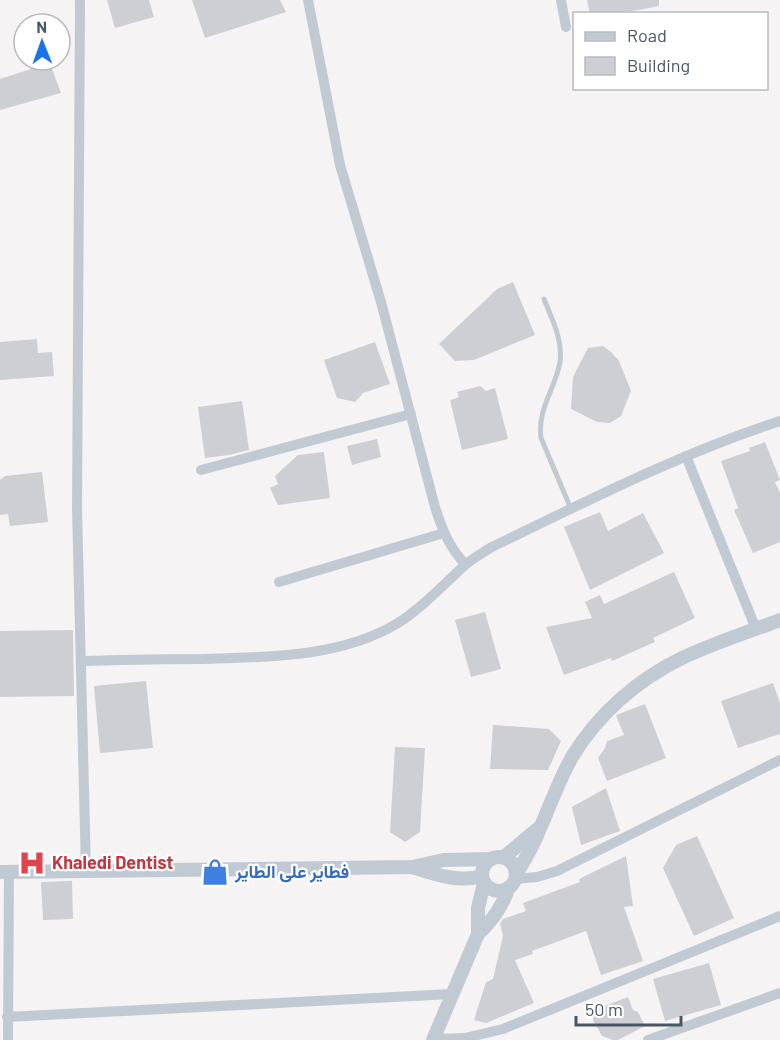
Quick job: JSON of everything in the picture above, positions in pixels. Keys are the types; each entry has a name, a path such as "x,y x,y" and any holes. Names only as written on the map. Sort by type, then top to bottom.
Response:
{"street":[{"path":"80,0 77,509 86,871"},
{"path":"308,0 340,165 371,267 444,532 453,550 465,564"},
{"path":"561,0 566,27"},
{"path":"201,470 411,414"},
{"path":"82,661 257,657 332,648 367,637 396,624 428,601 465,564 490,548 628,481 686,456 780,421"},
{"path":"686,456 756,629"},
{"path":"279,582 444,532"},
{"path":"780,620 702,649 663,668 630,691 596,724 572,758 531,850 494,918 478,934 433,1040 465,1038 503,1029 780,916"},
{"path":"412,867 449,877 483,880 489,888 501,892 514,880 557,871 780,760"},
{"path":"478,934 478,908 483,880 482,870 485,864 542,826"},
{"path":"8,1040 4,872 412,867 444,860 497,858 510,860 515,866 514,880"},
{"path":"648,1040 780,993"},
{"path":"7,1017 452,994"}],"lane":[{"path":"544,299 556,328 561,351 557,374 540,419 540,427 542,438 571,509"}],"building":[{"path":"107,0 149,0 154,17 115,28"},
{"path":"192,0 280,0 286,12 205,38"},
{"path":"587,0 659,0 659,6 628,12 590,12"},
{"path":"22,72 53,72 61,93 0,110 0,79"},
{"path":"513,282 535,335 474,360 455,361 439,344 497,289"},
{"path":"37,339 38,353 52,352 54,376 0,380 0,342"},
{"path":"375,342 390,384 363,393 355,402 337,398 324,360"},
{"path":"603,346 619,361 631,391 621,416 610,423 597,422 571,409 573,377 588,348"},
{"path":"480,386 486,391 495,388 508,439 462,450 450,400 459,397 457,392"},
{"path":"242,401 249,450 205,458 198,407"},
{"path":"377,439 381,457 352,465 347,446"},
{"path":"765,442 780,480 775,482 780,493 780,542 753,553 734,510 738,508 721,461 750,451 749,448"},
{"path":"324,452 330,498 278,505 270,488 278,484 275,476 298,455"},
{"path":"42,472 48,522 10,526 8,514 0,515 0,480 5,476"},
{"path":"600,512 608,531 643,513 664,553 590,590 564,527"},
{"path":"674,572 695,618 653,638 655,642 612,661 611,658 564,675 546,627 592,618 585,602 600,595 604,604"},
{"path":"485,612 501,669 471,677 455,620"},
{"path":"73,630 74,696 0,697 0,631"},
{"path":"146,681 153,748 100,753 94,686"},
{"path":"773,683 780,703 780,734 738,748 721,701"},
{"path":"645,704 666,758 607,781 598,758 607,741 624,735 616,715"},
{"path":"493,725 549,729 561,741 548,770 490,769"},
{"path":"395,747 425,748 420,832 405,842 390,832"},
{"path":"606,788 620,831 581,845 572,807"},
{"path":"697,836 734,918 694,936 663,868 676,845"},
{"path":"626,856 633,906 624,907 643,961 601,975 586,931 532,951 533,954 515,960 534,1003 486,1023 474,1020 486,982 493,979 503,936 500,924 503,919 526,911 523,903 580,882 579,879"},
{"path":"72,881 73,919 43,920 41,882"},
{"path":"709,963 721,1005 665,1021 653,979"},
{"path":"628,997 633,1010 638,1012 645,1026 618,1040 602,1036 593,1020 594,1010"}],"place":[{"name":"Khaledi Dentist","path":"32,863"},
{"name":"فطاير على الطاير","path":"215,872"}]}
